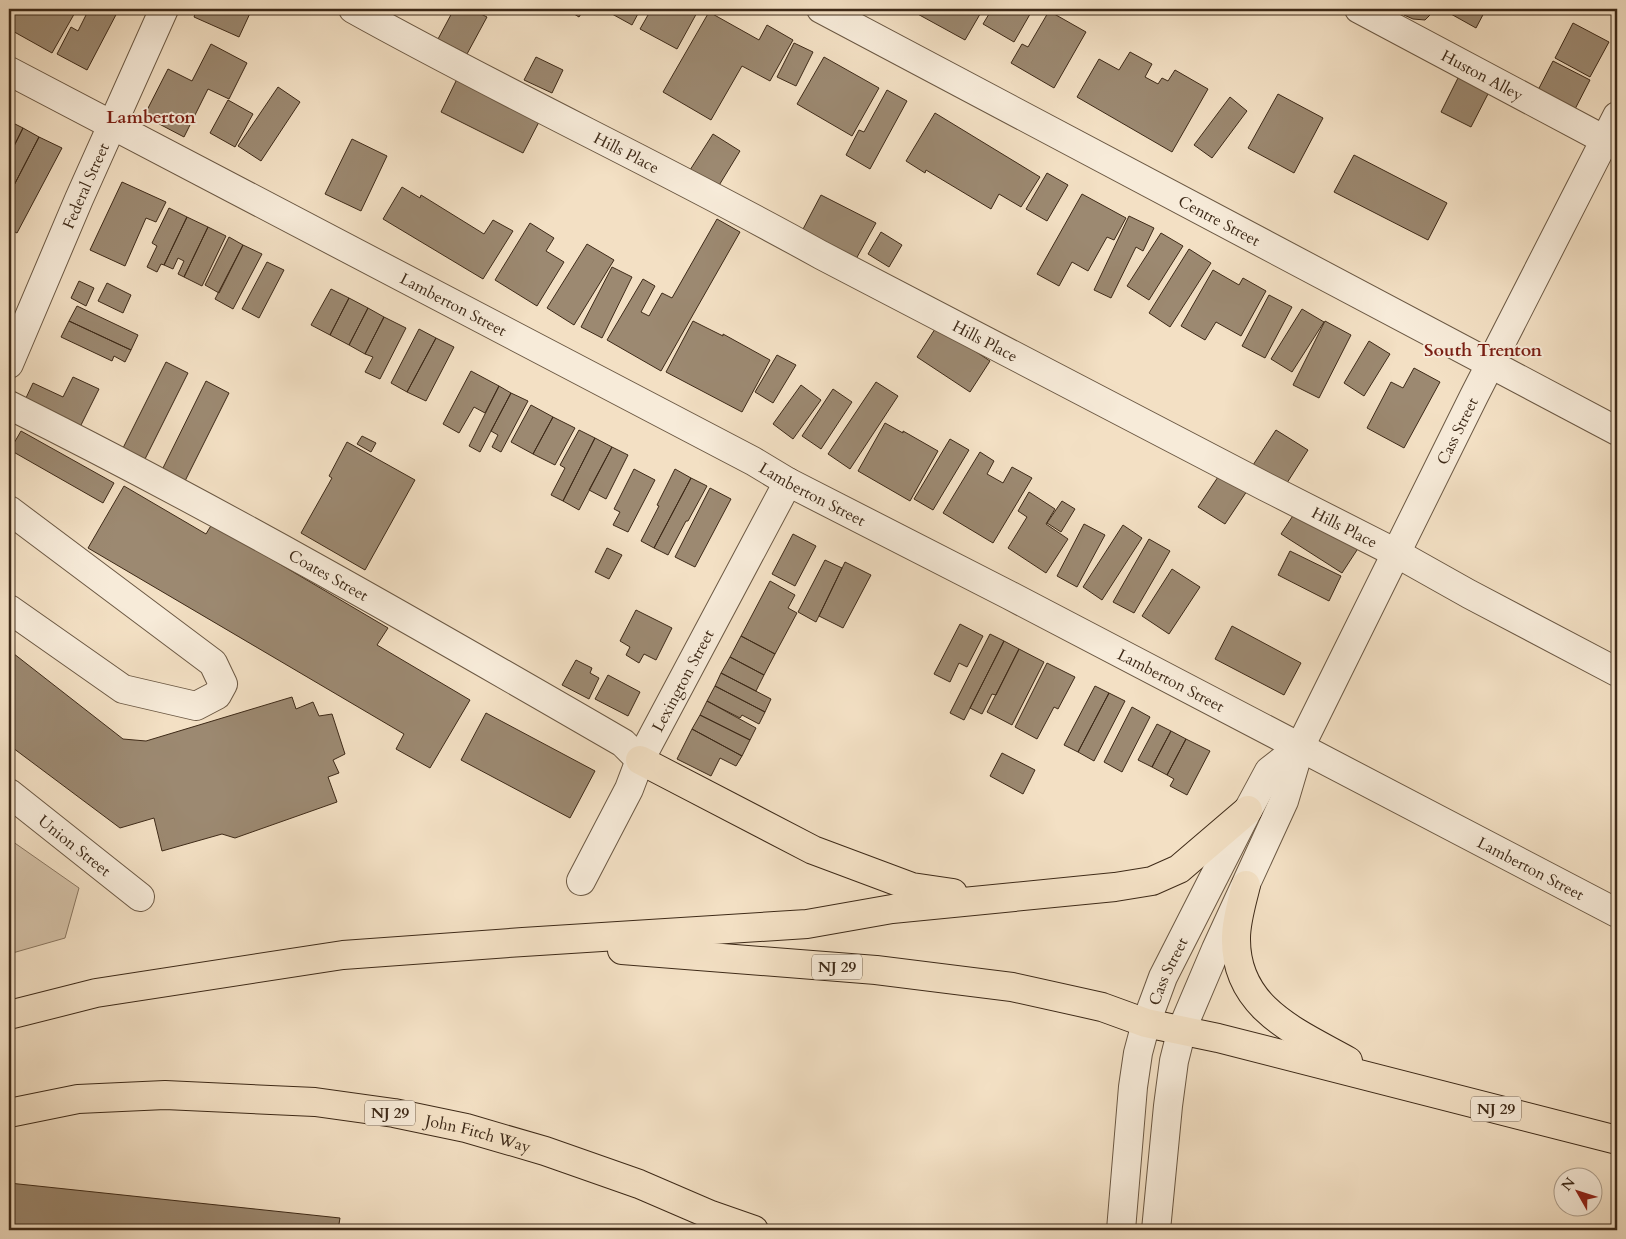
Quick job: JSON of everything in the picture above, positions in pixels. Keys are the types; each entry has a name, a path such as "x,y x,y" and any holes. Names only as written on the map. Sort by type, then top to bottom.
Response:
{"highway":[{"path":"640,760 813,850 912,887 992,900"},
{"path":"523,942 806,924 892,909 1115,887 1152,881 1179,869 1248,810"},
{"path":"1246,885 1236,937 1237,960 1244,983 1260,1005 1282,1022 1382,1080"},
{"name":"NJ 29","path":"9,1015 96,993 344,955 523,942 876,970 1012,987 1102,1007 1146,1022 1182,1029 1617,1140"},
{"name":"John Fitch Way","path":"9,1113 78,1099 165,1095 315,1102 394,1113 466,1128 545,1151 639,1184 711,1215 754,1230"}],"street":[{"name":"Federal Street","path":"9,364 79,199 164,9"},
{"name":"Hills Place","path":"353,9 427,50 756,219 830,260 1266,488 1396,553 1468,594 1617,672"},
{"name":"Centre Street","path":"821,9 1617,431"},
{"name":"Huston Alley","path":"1359,9 1605,140"},
{"name":"Lamberton Street","path":"9,71 788,482 1617,913"},
{"name":"Cass Street","path":"1156,1230 1168,1106 1174,1060 1182,1029 1284,801 1300,747 1490,364 1617,116"},
{"name":"Coates Street","path":"9,405 96,448 307,563 623,743 640,760"},
{"name":"Lexington Street","path":"581,881 629,789 640,760 788,482"},
{"path":"9,510 213,663 223,684 217,695 196,706 123,689 9,609"},
{"name":"Cass Street","path":"1121,1230 1133,1087 1138,1053 1146,1022 1163,977 1269,771 1300,747"},
{"name":"Union Street","path":"9,793 140,897"}],"shaded area":[{"path":"9,839 79,888 65,938 9,954"}],"building":[{"path":"9,9 77,9 52,53 9,29"},
{"path":"89,9 119,9 87,70 57,54 71,27 78,31"},
{"path":"197,9 252,9 239,37 194,17"},
{"path":"454,9 471,9 487,17 467,54 438,39"},
{"path":"566,9 584,9 579,17"},
{"path":"603,9 699,9 677,49 640,29 648,15 640,10 632,25"},
{"path":"916,9 983,9 965,40 914,12"},
{"path":"992,9 1033,9 1014,42 983,24"},
{"path":"1401,9 1436,9 1425,20 1413,19 1404,15"},
{"path":"1442,9 1486,9 1476,28"},
{"path":"1049,11 1086,32 1054,88 1011,63 1022,44 1028,47"},
{"path":"709,12 759,40 767,25 793,40 770,81 742,66 711,120 663,92"},
{"path":"1573,23 1609,42 1590,77 1555,58"},
{"path":"794,43 813,52 796,86 777,77"},
{"path":"211,44 247,63 229,99 208,89 184,137 144,116 168,69 192,81"},
{"path":"1130,52 1152,64 1145,77 1158,84 1162,78 1168,81 1175,70 1208,89 1172,152 1077,97 1099,59 1119,70"},
{"path":"536,57 563,70 552,93 524,80"},
{"path":"824,57 879,88 852,136 797,104"},
{"path":"1553,61 1590,80 1573,113 1536,94"},
{"path":"1459,76 1489,92 1471,127 1441,112"},
{"path":"457,79 540,120 523,153 441,112"},
{"path":"278,87 300,102 261,161 238,146"},
{"path":"887,90 907,101 870,169 846,155 859,130 864,132"},
{"path":"1278,94 1323,118 1294,173 1248,148"},
{"path":"1230,97 1247,111 1212,158 1194,145"},
{"path":"228,100 253,114 235,147 210,133"},
{"path":"935,113 1040,177 1021,207 999,194 991,209 926,170 925,173 906,161"},
{"path":"9,121 23,128 9,156"},
{"path":"23,128 39,137 12,189 9,187 9,156"},
{"path":"713,134 740,151 718,187 690,170"},
{"path":"39,137 62,148 17,233 9,229 9,195"},
{"path":"352,139 387,156 361,211 325,194"},
{"path":"1354,155 1447,203 1428,240 1334,192"},
{"path":"1047,173 1068,185 1047,221 1026,209"},
{"path":"122,182 166,202 156,222 146,218 125,266 90,250"},
{"path":"402,187 420,198 421,195 484,234 493,220 513,231 483,279 383,219"},
{"path":"1082,194 1126,218 1114,240 1107,237 1088,271 1072,262 1059,286 1037,274"},
{"path":"821,195 876,223 856,259 802,231"},
{"path":"169,208 187,217 164,265 161,264 157,272 147,267 157,246 152,243"},
{"path":"1129,216 1154,228 1143,251 1136,247 1111,298 1094,290"},
{"path":"187,217 208,227 184,277 178,274 184,261 178,258 173,269 164,265"},
{"path":"717,219 740,232 661,371 607,340 643,279 655,286 641,312 649,316 662,293 672,298"},
{"path":"530,223 554,238 546,251 564,262 537,306 495,280"},
{"path":"208,227 226,236 202,286 184,277"},
{"path":"881,232 902,245 889,267 868,254"},
{"path":"1161,233 1183,246 1149,300 1127,286"},
{"path":"229,237 243,245 219,293 205,285"},
{"path":"587,244 614,260 574,325 547,308"},
{"path":"243,245 262,254 233,309 215,299"},
{"path":"1189,249 1211,263 1170,327 1149,313"},
{"path":"267,262 284,270 259,318 242,309"},
{"path":"612,267 632,277 602,338 581,327"},
{"path":"1213,270 1239,285 1243,278 1266,291 1241,336 1216,322 1205,340 1181,326"},
{"path":"79,281 94,288 86,306 71,298"},
{"path":"107,283 131,295 123,313 98,301"},
{"path":"331,289 349,298 330,335 311,325"},
{"path":"1269,295 1292,307 1265,358 1242,346"},
{"path":"349,298 368,308 349,345 330,335"},
{"path":"77,306 138,335 131,350 69,321"},
{"path":"368,308 384,317 365,354 349,345"},
{"path":"1302,309 1324,322 1292,372 1271,359"},
{"path":"384,317 406,328 380,379 365,372 373,357 365,354"},
{"path":"69,321 131,350 125,362 114,356 112,361 61,337"},
{"path":"693,321 723,336 723,334 770,360 742,412 666,372"},
{"path":"1325,321 1351,335 1319,398 1293,385"},
{"path":"937,326 990,361 970,392 917,357"},
{"path":"419,329 436,338 407,392 391,383"},
{"path":"436,338 454,347 426,401 407,392"},
{"path":"1369,341 1390,354 1364,396 1344,383"},
{"path":"777,355 796,365 773,403 755,392"},
{"path":"166,362 188,373 144,461 122,450"},
{"path":"1414,368 1440,382 1404,448 1367,428 1391,382 1403,388"},
{"path":"471,371 499,386 485,413 474,407 459,433 443,424"},
{"path":"73,377 99,389 80,427 25,400 33,383 63,397"},
{"path":"206,381 229,393 185,481 162,470"},
{"path":"876,382 898,396 850,469 828,454"},
{"path":"801,385 821,400 793,439 773,424"},
{"path":"499,386 511,393 480,452 469,446"},
{"path":"833,389 852,402 821,449 802,436"},
{"path":"511,393 528,401 501,452 492,447 498,435 491,431"},
{"path":"531,405 553,417 533,454 511,442"},
{"path":"553,417 575,428 555,465 533,454"},
{"path":"885,423 938,451 910,501 858,471"},
{"path":"579,430 595,438 563,501 551,495 565,468 560,465"},
{"path":"1276,430 1308,450 1285,486 1253,465"},
{"path":"21,431 114,483 103,503 10,450"},
{"path":"362,436 376,443 371,452 357,444"},
{"path":"595,438 612,447 579,510 563,501"},
{"path":"950,439 969,450 933,510 914,499"},
{"path":"347,442 415,480 365,570 301,533 332,478 329,476"},
{"path":"612,447 628,455 606,499 589,490"},
{"path":"980,452 994,461 987,474 1003,483 1012,467 1032,478 993,543 943,513"},
{"path":"634,469 655,480 628,532 613,525 620,512 614,509"},
{"path":"675,469 691,478 654,548 641,541"},
{"path":"1220,474 1247,491 1225,524 1198,507"},
{"path":"691,478 707,486 668,555 654,548"},
{"path":"124,486 206,534 212,524 388,628 377,645 470,700 430,768 396,749 404,734 88,548"},
{"path":"710,488 731,499 695,567 675,557"},
{"path":"1029,492 1055,509 1046,524 1068,539 1046,573 1008,548 1027,517 1018,511"},
{"path":"1062,501 1075,509 1061,532 1047,523"},
{"path":"1298,508 1359,547 1342,573 1281,534"},
{"path":"1084,524 1105,535 1077,587 1057,576"},
{"path":"1123,525 1142,538 1102,600 1083,587"},
{"path":"793,534 816,546 795,586 772,574"},
{"path":"1149,539 1170,551 1134,613 1113,602"},
{"path":"607,548 622,555 609,579 595,572"},
{"path":"1290,551 1341,576 1329,601 1278,575"},
{"path":"825,560 842,568 816,622 798,612"},
{"path":"845,562 871,575 843,628 819,616"},
{"path":"1172,569 1200,587 1169,634 1142,616"},
{"path":"770,581 795,595 788,608 797,613 775,654 741,636"},
{"path":"636,610 672,628 656,660 644,654 639,663 626,655 630,647 620,641"},
{"path":"960,624 983,636 967,667 959,663 950,682 934,674"},
{"path":"1232,626 1301,663 1284,695 1215,659"},
{"path":"990,634 1004,641 964,720 950,713"},
{"path":"741,636 775,654 764,675 730,657"},
{"path":"1004,641 1019,649 996,695 992,694 982,714 970,708"},
{"path":"1019,649 1044,662 1012,725 987,712"},
{"path":"9,650 123,739 146,741 292,697 296,709 313,702 319,716 332,714 345,754 333,760 339,773 328,777 337,802 235,838 222,834 162,851 154,818 120,828 9,745"},
{"path":"730,657 764,675 756,691 721,673"},
{"path":"576,660 592,668 590,673 599,678 589,699 562,685"},
{"path":"1047,663 1075,677 1058,709 1054,707 1037,739 1015,727"},
{"path":"721,673 771,699 765,712 715,686"},
{"path":"608,675 640,692 628,716 595,699"},
{"path":"715,686 765,712 759,724 742,715 740,718 707,701"},
{"path":"1095,686 1109,693 1078,752 1064,745"},
{"path":"1109,693 1125,701 1094,761 1078,752"},
{"path":"707,701 756,728 750,740 700,715"},
{"path":"1132,707 1150,717 1122,772 1104,762"},
{"path":"486,713 595,771 570,818 461,760"},
{"path":"700,715 750,740 742,756 692,729"},
{"path":"1157,724 1171,731 1152,767 1138,760"},
{"path":"692,729 742,756 736,766 720,758 711,776 677,759"},
{"path":"1171,731 1186,739 1167,775 1152,767"},
{"path":"1186,739 1210,751 1187,795 1170,786 1174,779 1167,775"},
{"path":"1002,753 1035,770 1023,794 990,776"},
{"path":"9,1183 340,1218 338,1230 9,1230"}],"district":[{"name":"Lamberton","path":"151,117"},
{"name":"South Trenton","path":"1483,350"}]}
